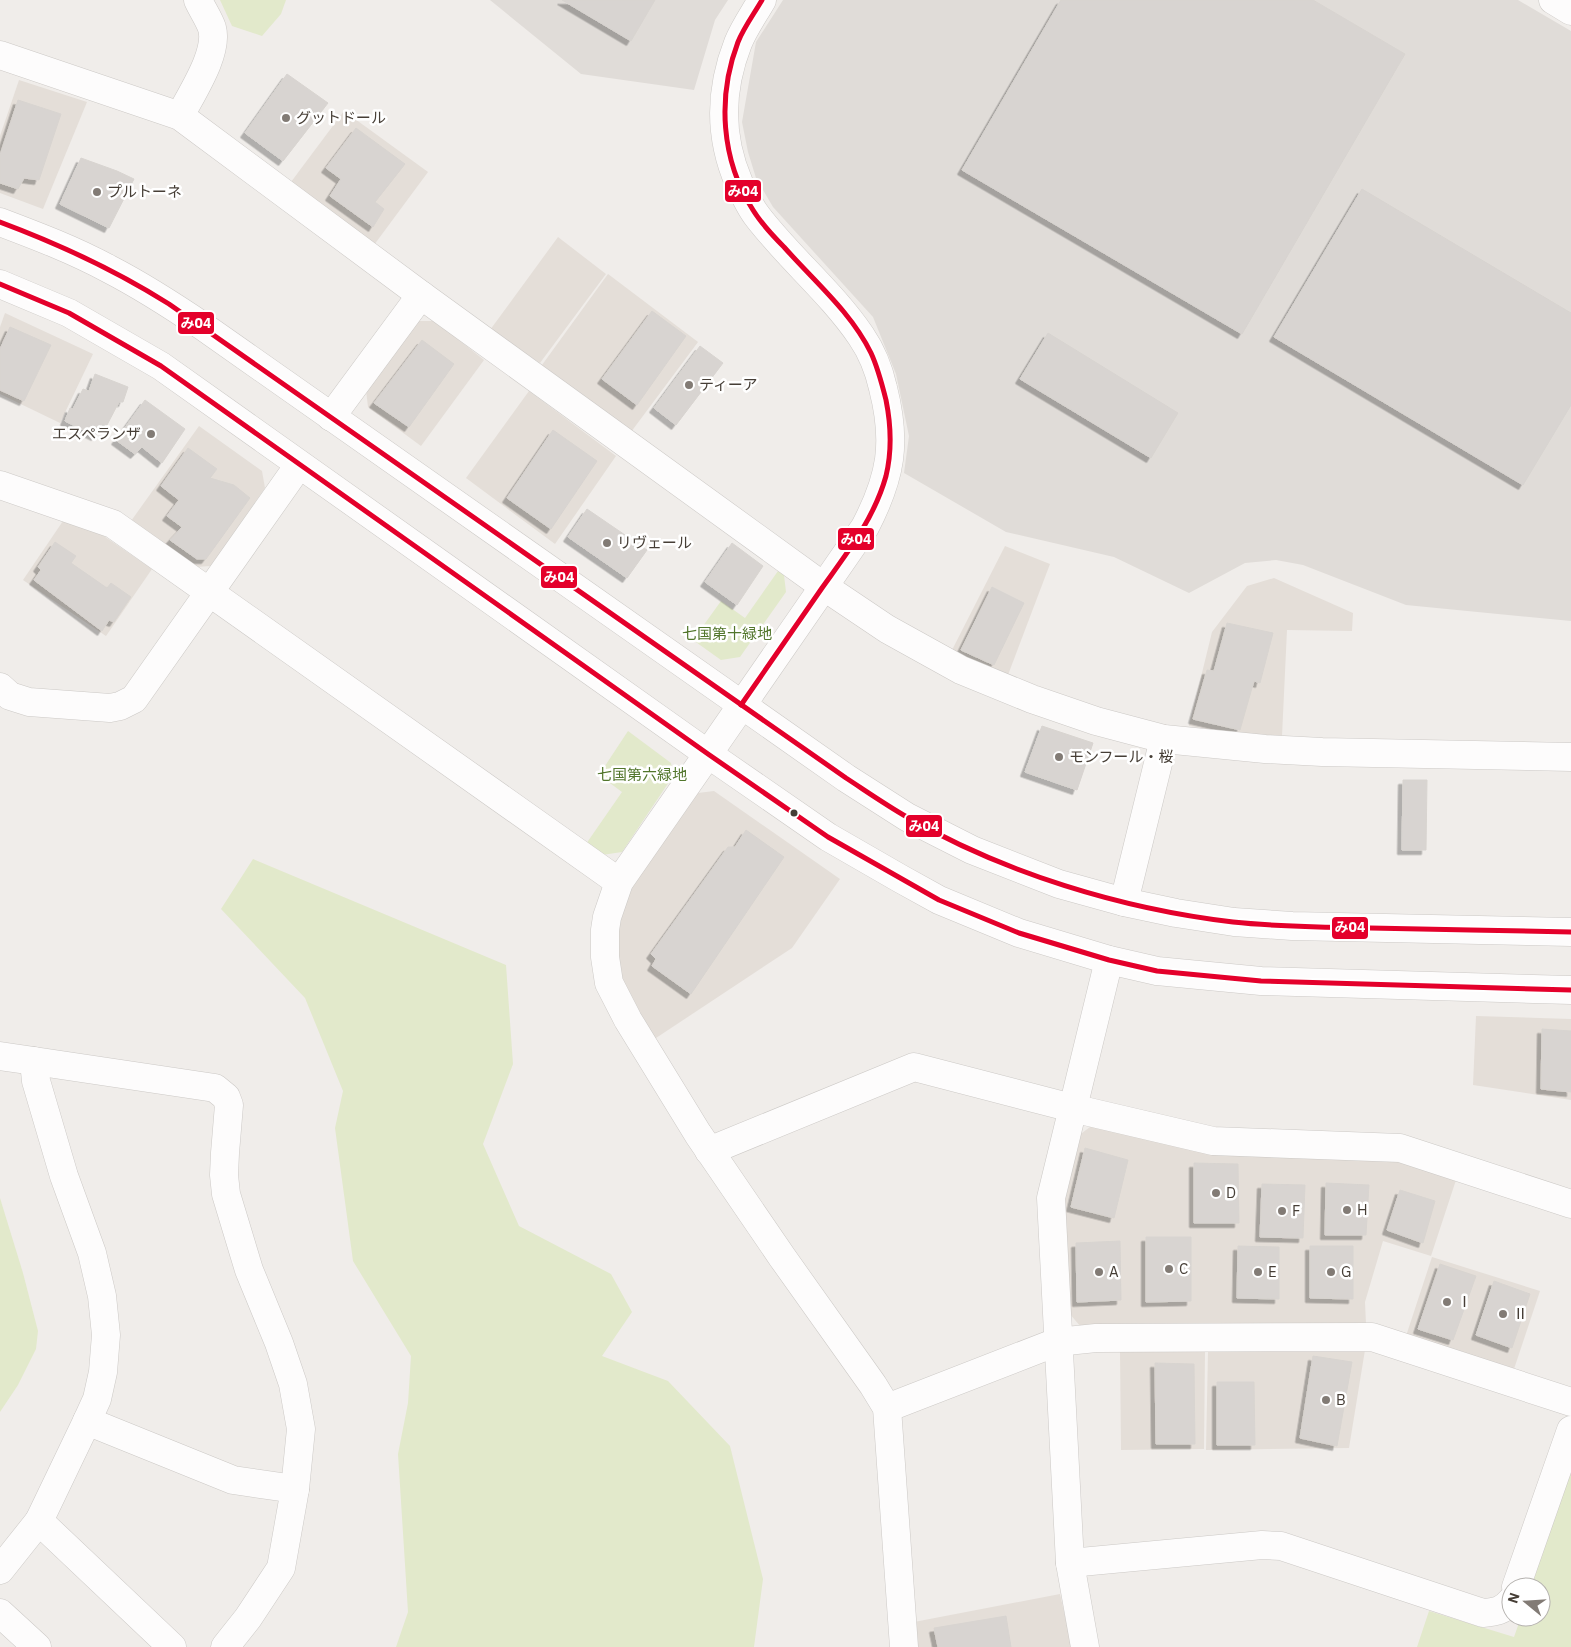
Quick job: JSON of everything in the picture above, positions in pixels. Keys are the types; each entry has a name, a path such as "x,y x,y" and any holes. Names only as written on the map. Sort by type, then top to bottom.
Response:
{"street":[{"path":"180,116 210,58 213,45 212,28 198,0"},
{"path":"762,0 738,42 727,76 723,109 725,138 731,164 756,215 838,306 861,336 879,369 891,424 892,443 883,486 876,506 865,527 619,882 607,917 605,957 609,983 628,1020 710,1151 873,1385 887,1408 904,1647"},
{"path":"1553,0 1571,11"},
{"path":"0,55 180,116 421,295 823,586 887,629 961,670 1032,700 1096,721 1164,739 1322,752 1571,757"},
{"path":"0,222 38,236 108,268 158,296 846,778 916,821 972,850 1050,881 1124,902 1176,913 1292,926 1571,932"},
{"path":"0,284 69,313 161,366 828,837 939,900 1019,933 1109,960 1156,971 1261,981 1571,990"},
{"path":"331,417 421,295"},
{"path":"0,687 10,696 29,702 110,708 129,702 140,692 208,592 299,465"},
{"path":"0,485 113,524 619,882"},
{"path":"1124,902 1164,739"},
{"path":"1085,1647 1070,1563 1050,1198 1109,960"},
{"path":"0,1056 215,1088 226,1097 229,1105 224,1160 226,1194 249,1270 279,1343 293,1384 301,1429 295,1488 281,1568 248,1618 225,1647"},
{"path":"0,1570 39,1521 97,1399 103,1372 106,1335 102,1296 92,1253 64,1176 38,1089 34,1061"},
{"path":"710,1151 914,1067 1072,1108 1213,1141 1400,1148 1571,1204"},
{"path":"887,1408 1057,1342 1096,1338 1372,1337 1571,1402"},
{"path":"87,1421 233,1480 295,1488"},
{"path":"1520,1577 1571,1430"},
{"path":"39,1521 172,1647"},
{"path":"1070,1563 1262,1545 1281,1546 1483,1613 1501,1609"},
{"path":"0,1613 37,1647"}],"shaded area":[{"path":"490,0 728,0 715,20 694,90 581,74"},
{"path":"783,0 1518,0 1571,31 1571,621 1406,605 1303,565 1276,560 1245,563 1189,593 1114,557 1006,532 904,473 909,436 896,374 873,317 773,207 756,178 748,152 742,122 756,42"},
{"path":"19,80 87,102 43,209 0,193 0,136"},
{"path":"344,111 428,172 374,245 291,182"},
{"path":"558,237 606,274 540,363 490,330"},
{"path":"608,274 698,342 631,432 542,365"},
{"path":"5,313 93,354 60,423 0,394 0,327"},
{"path":"415,321 435,321 484,360 421,446 368,407 366,390"},
{"path":"529,391 616,456 555,544 466,478"},
{"path":"199,426 262,471 265,488 211,566 195,567 131,521"},
{"path":"63,521 95,530 152,569 106,636 23,580"},
{"path":"1005,546 1050,564 1008,675 951,652"},
{"path":"1274,578 1353,613 1352,631 1287,630 1282,736 1234,733 1189,726 1212,632 1247,586"},
{"path":"714,791 840,879 792,948 653,1040 629,996 620,974 617,941 620,916 633,886 698,793"},
{"path":"1476,1016 1571,1019 1571,1100 1473,1085"},
{"path":"1094,1124 1396,1160 1456,1180 1431,1256 1383,1241 1365,1302 1366,1324 1081,1327 1069,1313 1062,1207 1078,1136"},
{"path":"1432,1257 1540,1291 1513,1372 1406,1336"},
{"path":"1365,1350 1349,1448 1206,1450 1208,1351"},
{"path":"1120,1351 1205,1351 1204,1449 1121,1450"},
{"path":"1060,1594 1072,1647 917,1647 914,1622"}],"green space":[{"path":"220,0 286,0 281,14 262,36 232,26"},
{"name":"七国第十緑地","path":"778,571 784,575 786,592 740,657 721,660 693,640 721,601 745,618"},
{"name":"七国第六緑地","path":"628,731 671,763 673,776 622,852 602,855 586,844 622,792 599,775"},
{"path":"253,859 506,965 513,1064 483,1144 519,1226 611,1274 632,1312 602,1356 668,1381 730,1446 763,1579 754,1647 396,1647 408,1612 398,1454 408,1403 411,1356 353,1261 335,1128 343,1091 305,998 221,909"},
{"path":"0,1198 23,1273 38,1331 36,1349 18,1385 0,1412"},
{"path":"1571,1468 1571,1647 1417,1647 1429,1611 1514,1637 1518,1627 1551,1627 1551,1577 1534,1577"}],"building":[{"path":"562,0 655,0 631,41"},
{"path":"1061,0 1313,0 1405,54 1242,334 962,170"},
{"name":"グットドール","path":"287,74 328,103 283,161 245,133"},
{"path":"18,100 61,114 39,180 24,178 18,189 0,183 0,155"},
{"path":"356,128 405,164 375,202 384,209 373,227 330,196 341,179 326,168"},
{"name":"プルトーネ","path":"81,158 134,179 109,228 60,204"},
{"path":"1362,189 1571,313 1571,405 1523,485 1274,337"},
{"path":"652,311 686,336 637,405 602,379"},
{"path":"10,327 51,345 24,401 0,390 0,349"},
{"path":"1048,333 1178,413 1151,458 1020,379"},
{"path":"422,340 454,364 409,427 374,403"},
{"name":"ティーア","path":"700,346 723,363 676,425 654,408"},
{"path":"95,374 128,387 123,402 119,402 107,425 102,424 96,436 65,421 70,408 73,409 83,389 89,391"},
{"name":"エスペランザ","path":"145,400 185,429 162,463 142,447 135,454 116,440"},
{"path":"553,430 597,461 551,529 507,498"},
{"path":"188,448 217,469 210,478 234,485 250,498 206,559 197,559 170,540 182,527 167,516 179,500 161,486"},
{"name":"リヴェール","path":"587,509 647,550 627,578 568,537"},
{"path":"55,542 76,556 71,563 107,588 111,583 131,597 114,622 109,620 102,631 34,580 41,570 38,567"},
{"path":"732,543 763,566 737,605 705,582"},
{"path":"992,587 1024,603 994,665 961,650"},
{"path":"1227,623 1273,633 1260,683 1254,681 1240,730 1193,719 1207,670 1214,671"},
{"name":"モンフール・桜","path":"1042,726 1093,743 1077,790 1025,772"},
{"path":"1403,780 1427,780 1426,850 1402,850"},
{"path":"746,830 784,857 691,994 652,966 656,959 651,954 728,847 735,847"},
{"path":"1542,1029 1571,1031 1571,1092 1541,1089"},
{"path":"1085,1148 1128,1160 1114,1218 1071,1207"},
{"name":"D","path":"1194,1163 1238,1164 1239,1223 1194,1223"},
{"name":"H","path":"1326,1183 1369,1185 1366,1235 1325,1235"},
{"name":"F","path":"1262,1184 1305,1185 1303,1238 1260,1237"},
{"path":"1400,1190 1435,1201 1423,1243 1387,1230"},
{"name":"C","path":"1146,1237 1191,1237 1191,1301 1146,1302"},
{"name":"A","path":"1120,1241 1121,1300 1077,1302 1076,1243"},
{"name":"E","path":"1238,1246 1279,1247 1279,1299 1237,1298"},
{"name":"G","path":"1310,1246 1353,1246 1353,1299 1310,1298"},
{"name":"Ⅰ","path":"1440,1264 1476,1276 1453,1340 1418,1329"},
{"name":"Ⅱ","path":"1494,1281 1530,1294 1512,1348 1476,1335"},
{"name":"B","path":"1313,1356 1352,1362 1337,1446 1300,1438"},
{"path":"1155,1363 1194,1364 1195,1444 1156,1444"},
{"path":"1217,1382 1254,1382 1255,1445 1217,1445"},
{"path":"1006,1616 1011,1647 938,1647 934,1628"}],"transit line":[{"name":"み04","path":"741,705 850,549 867,521 881,492 888,467 890,448 890,428 886,400 876,364 863,338 843,310 760,220 742,191 734,170 726,128 727,84 738,42 762,0"},
{"name":"み04","path":"0,222 86,258 169,304 846,778 907,817 983,855 1065,886 1107,898 1149,908 1233,922 1267,925 1571,932"},
{"name":"み04","path":"0,284 69,313 161,366 828,837 939,900 1019,933 1109,960 1157,971 1261,981 1571,990"}],"place":[{"name":"グットドール","path":"286,118"},
{"name":"プルトーネ","path":"97,192"},
{"name":"ティーア","path":"689,385"},
{"name":"エスペランザ","path":"151,434"},
{"name":"リヴェール","path":"607,543"},
{"name":"モンフール・桜","path":"1059,757"},
{"name":"D","path":"1216,1193"},
{"name":"H","path":"1347,1210"},
{"name":"F","path":"1282,1211"},
{"name":"C","path":"1169,1269"},
{"name":"A","path":"1099,1272"},
{"name":"E","path":"1258,1272"},
{"name":"G","path":"1331,1272"},
{"name":"Ⅰ","path":"1447,1302"},
{"name":"Ⅱ","path":"1503,1314"},
{"name":"B","path":"1326,1400"}]}
